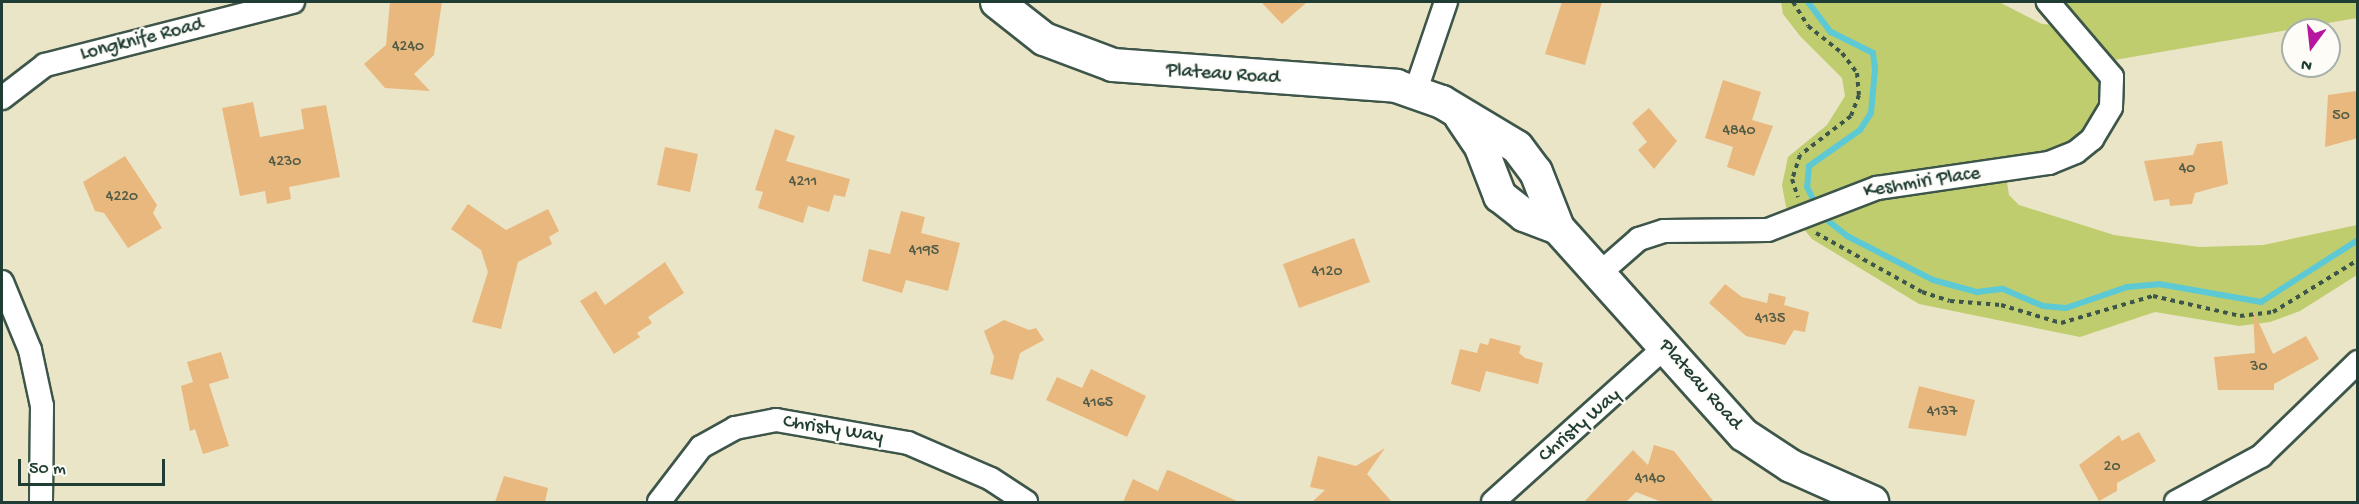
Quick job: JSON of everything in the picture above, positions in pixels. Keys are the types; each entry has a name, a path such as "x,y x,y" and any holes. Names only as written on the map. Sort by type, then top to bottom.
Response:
{"street":[{"name":"Longknife Road","path":"2,98 45,65 293,2"},
{"name":"Plateau Road","path":"997,2 1044,39 1113,65 1416,90 1517,147 1527,159 1558,228 1665,347 1767,453 1872,502"},
{"path":"1416,90 1446,2"},
{"name":"Keshmiri Place","path":"1600,273 1626,248 1658,232 1768,230 1878,188 2049,163 2092,139 2111,107 2112,77 2048,2"},
{"name":"Plateau Road","path":"1460,116 1481,147 1500,196 1524,215 1558,228"},
{"path":"2,282 30,351 42,406 40,502"},
{"name":"Christy Way","path":"1493,502 1665,347"},
{"path":"2176,502 2261,456 2358,362"},
{"name":"Christy Way","path":"659,502 701,447 735,428 776,420 917,446 991,479 1026,502"}],"path":[{"path":"1793,2 1808,26 1842,53 1857,73 1859,95 1851,116 1800,155 1792,179 1804,217 1828,243 1922,292 1950,301 2001,305 2061,323 2153,296 2240,316 2273,312 2358,260"}],"green space":[{"path":"1781,2 1999,2 2042,24 2068,26 2048,2 2357,2 2357,18 2341,21 2341,18 2281,18 2281,31 2103,62 2112,77 2092,139 2005,170 2009,195 2019,205 2114,235 2199,247 2263,245 2357,225 2357,275 2300,311 2270,322 2239,326 2155,312 2080,337 1919,304 1812,239 1786,207 1782,185 1788,157 1827,125 1845,96 1842,78 1800,36 1783,14"}],"building":[{"path":"390,2 442,2 434,55 414,74 430,91 385,88 364,64 386,45"},
{"path":"1261,2 1307,2 1282,24"},
{"path":"1562,2 1602,2 1585,65 1545,54"},
{"path":"1723,80 1761,92 1752,120 1773,126 1754,176 1727,167 1733,147 1705,138"},
{"path":"2356,91 2358,138 2325,147 2328,95"},
{"path":"253,102 260,137 304,129 301,109 326,105 340,177 289,187 291,199 267,204 265,191 240,196 222,108"},
{"path":"1649,108 1677,141 1654,169 1638,150 1647,142 1632,123"},
{"path":"775,129 795,136 786,161 850,179 845,197 834,195 829,212 808,206 803,223 758,208 763,192 755,190"},
{"path":"2222,141 2228,184 2195,193 2192,204 2170,206 2169,199 2154,201 2144,161 2193,155 2197,144"},
{"path":"665,147 698,154 690,192 657,185"},
{"path":"125,156 157,205 153,213 162,228 128,248 104,213 95,211 83,182"},
{"path":"468,204 506,230 548,209 559,231 549,237 552,244 518,262 501,329 472,322 488,272 481,250 451,229"},
{"path":"901,211 925,217 921,233 960,243 948,291 906,280 902,293 862,281 869,249 890,254"},
{"path":"1354,238 1370,282 1299,308 1283,264"},
{"path":"665,262 684,293 648,317 652,323 637,333 640,337 614,354 580,301 596,291 605,305"},
{"path":"1725,284 1742,297 1767,303 1769,293 1786,297 1784,305 1809,312 1805,332 1794,330 1785,345 1746,336 1709,303"},
{"path":"2253,310 2273,354 2306,336 2319,359 2274,384 2274,390 2218,390 2214,357 2255,353"},
{"path":"1004,320 1029,330 1036,328 1044,340 1020,353 1013,380 990,374 994,357 984,331"},
{"path":"1490,338 1521,346 1519,353 1525,358 1543,363 1538,384 1486,371 1480,392 1451,384 1460,349 1477,353 1480,343 1488,345"},
{"path":"221,352 229,378 209,384 229,446 203,454 195,429 190,431 181,386 193,382 187,362"},
{"path":"1091,369 1146,396 1127,437 1046,400 1057,377 1082,388"},
{"path":"1919,386 1975,400 1966,436 1908,428"},
{"path":"2139,432 2156,461 2117,483 2117,491 2099,501 2079,465 2119,435 2122,441"},
{"path":"1654,445 1674,451 1714,502 1662,502 1636,492 1626,502 1584,502 1633,450 1648,465"},
{"path":"1385,448 1367,474 1392,502 1312,502 1325,490 1310,487 1318,456 1356,466"},
{"path":"1167,470 1239,502 1123,502 1133,479 1158,491"},
{"path":"504,476 548,488 545,502 495,502"}],"waterway":[{"path":"1808,2 1831,32 1873,53 1875,69 1871,113 1860,130 1809,166 1807,187 1815,203"},
{"path":"1823,217 1847,236 1933,280 1977,292 2003,289 2043,306 2066,308 2127,287 2159,284 2261,302 2358,240"}]}
